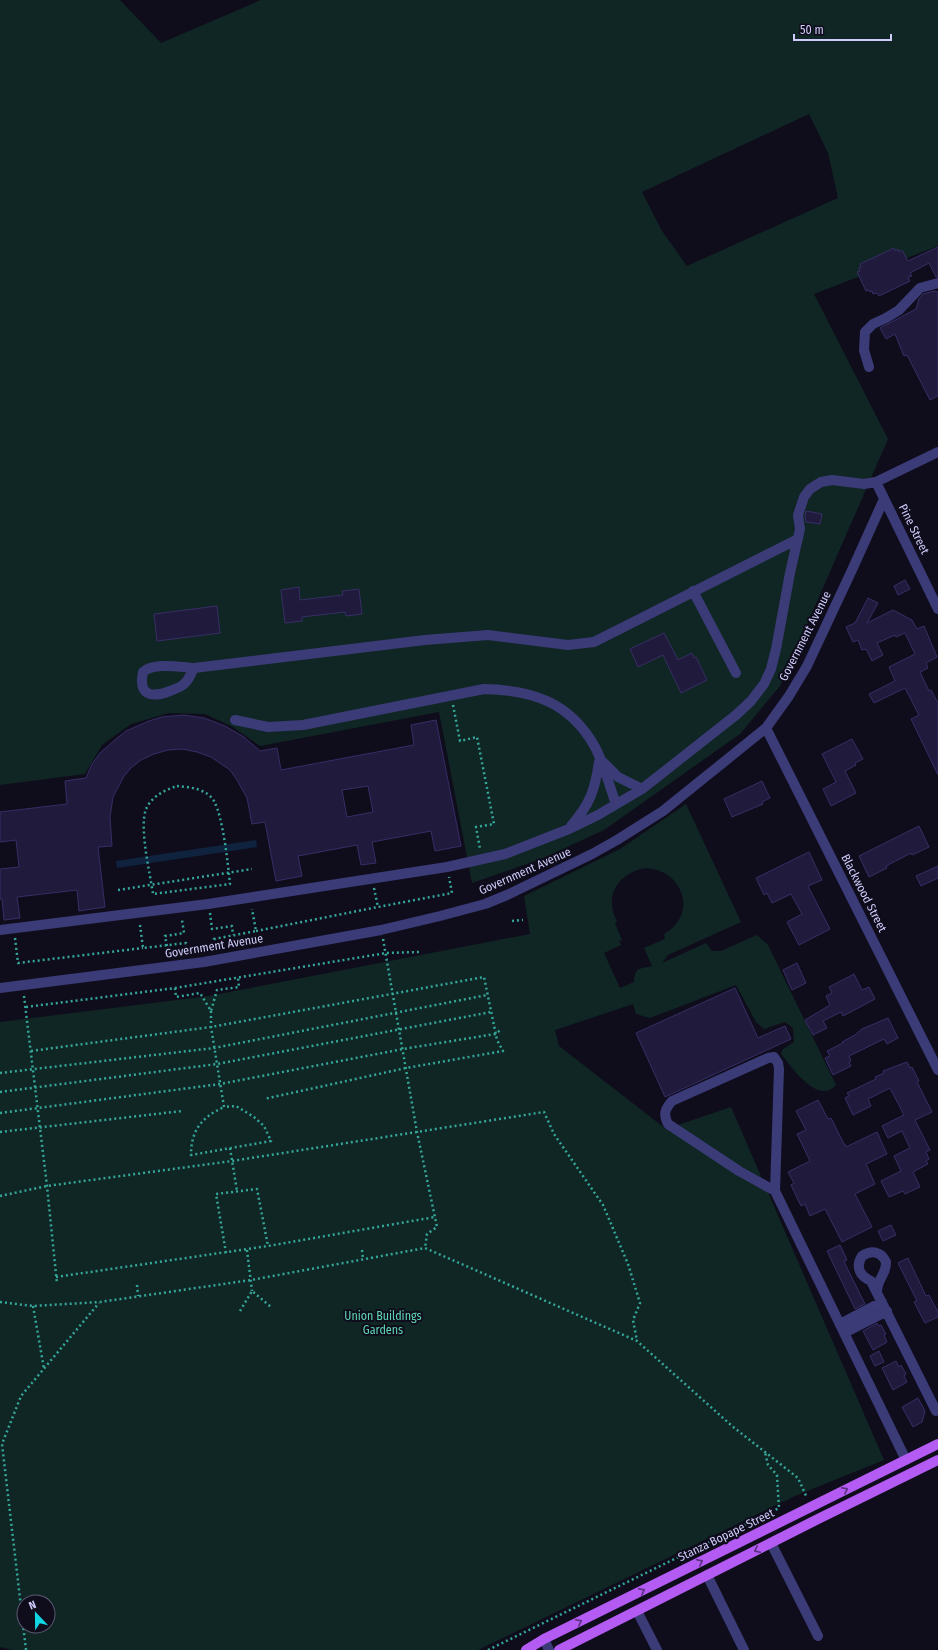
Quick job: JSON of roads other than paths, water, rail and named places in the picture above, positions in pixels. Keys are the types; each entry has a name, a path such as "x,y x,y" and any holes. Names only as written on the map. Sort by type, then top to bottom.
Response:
{"main road":[{"name":"Stanza Bopape Street","path":"526,1650 544,1639 938,1444"},
{"path":"874,1491 896,1472 906,1460 916,1462 938,1459"},
{"path":"559,1650 938,1459"}],"street":[{"path":"869,367 864,350 865,332 873,324 899,310 920,288 938,283"},
{"name":"Government Avenue","path":"0,930 208,904 482,860 506,854 569,829 598,815 642,789 736,715 751,701 764,684 771,669 776,649 800,529 798,515 804,497 810,489 821,482 832,480 864,484 876,482 938,452"},
{"name":"Pine Street","path":"876,482 938,609"},
{"name":"Government Avenue","path":"0,988 204,962 381,930 485,904 592,854 663,811 766,728 789,696 807,666 884,499"},
{"path":"194,668 184,685 155,696 148,694 144,690 142,683 143,672 148,668 155,666 194,668 425,640 488,635 568,645 594,642 798,539"},
{"path":"693,591 736,673"},
{"path":"235,720 268,727 304,725 484,689 509,690 534,695 555,704 578,723 595,747 616,804"},
{"name":"Blackwood Street","path":"766,728 938,1070"},
{"path":"600,759 618,777 642,789"},
{"path":"569,829 590,802 595,786 600,759"},
{"path":"775,1191 739,1171 668,1124 665,1113 666,1108 672,1101 768,1058 774,1057 778,1063 779,1069 775,1191 906,1460"},
{"path":"842,1329 880,1297 886,1312 936,1410"},
{"path":"842,1329 886,1312"},
{"path":"771,1543 818,1636"},
{"path":"707,1575 744,1650"},
{"path":"637,1611 657,1650"},
{"path":"544,1639 549,1650"}],"water":[{"path":"256,840 257,847 117,868 116,861"}],"park label":[{"name":"Union Buildings Gardens","path":"383,1323"}]}
